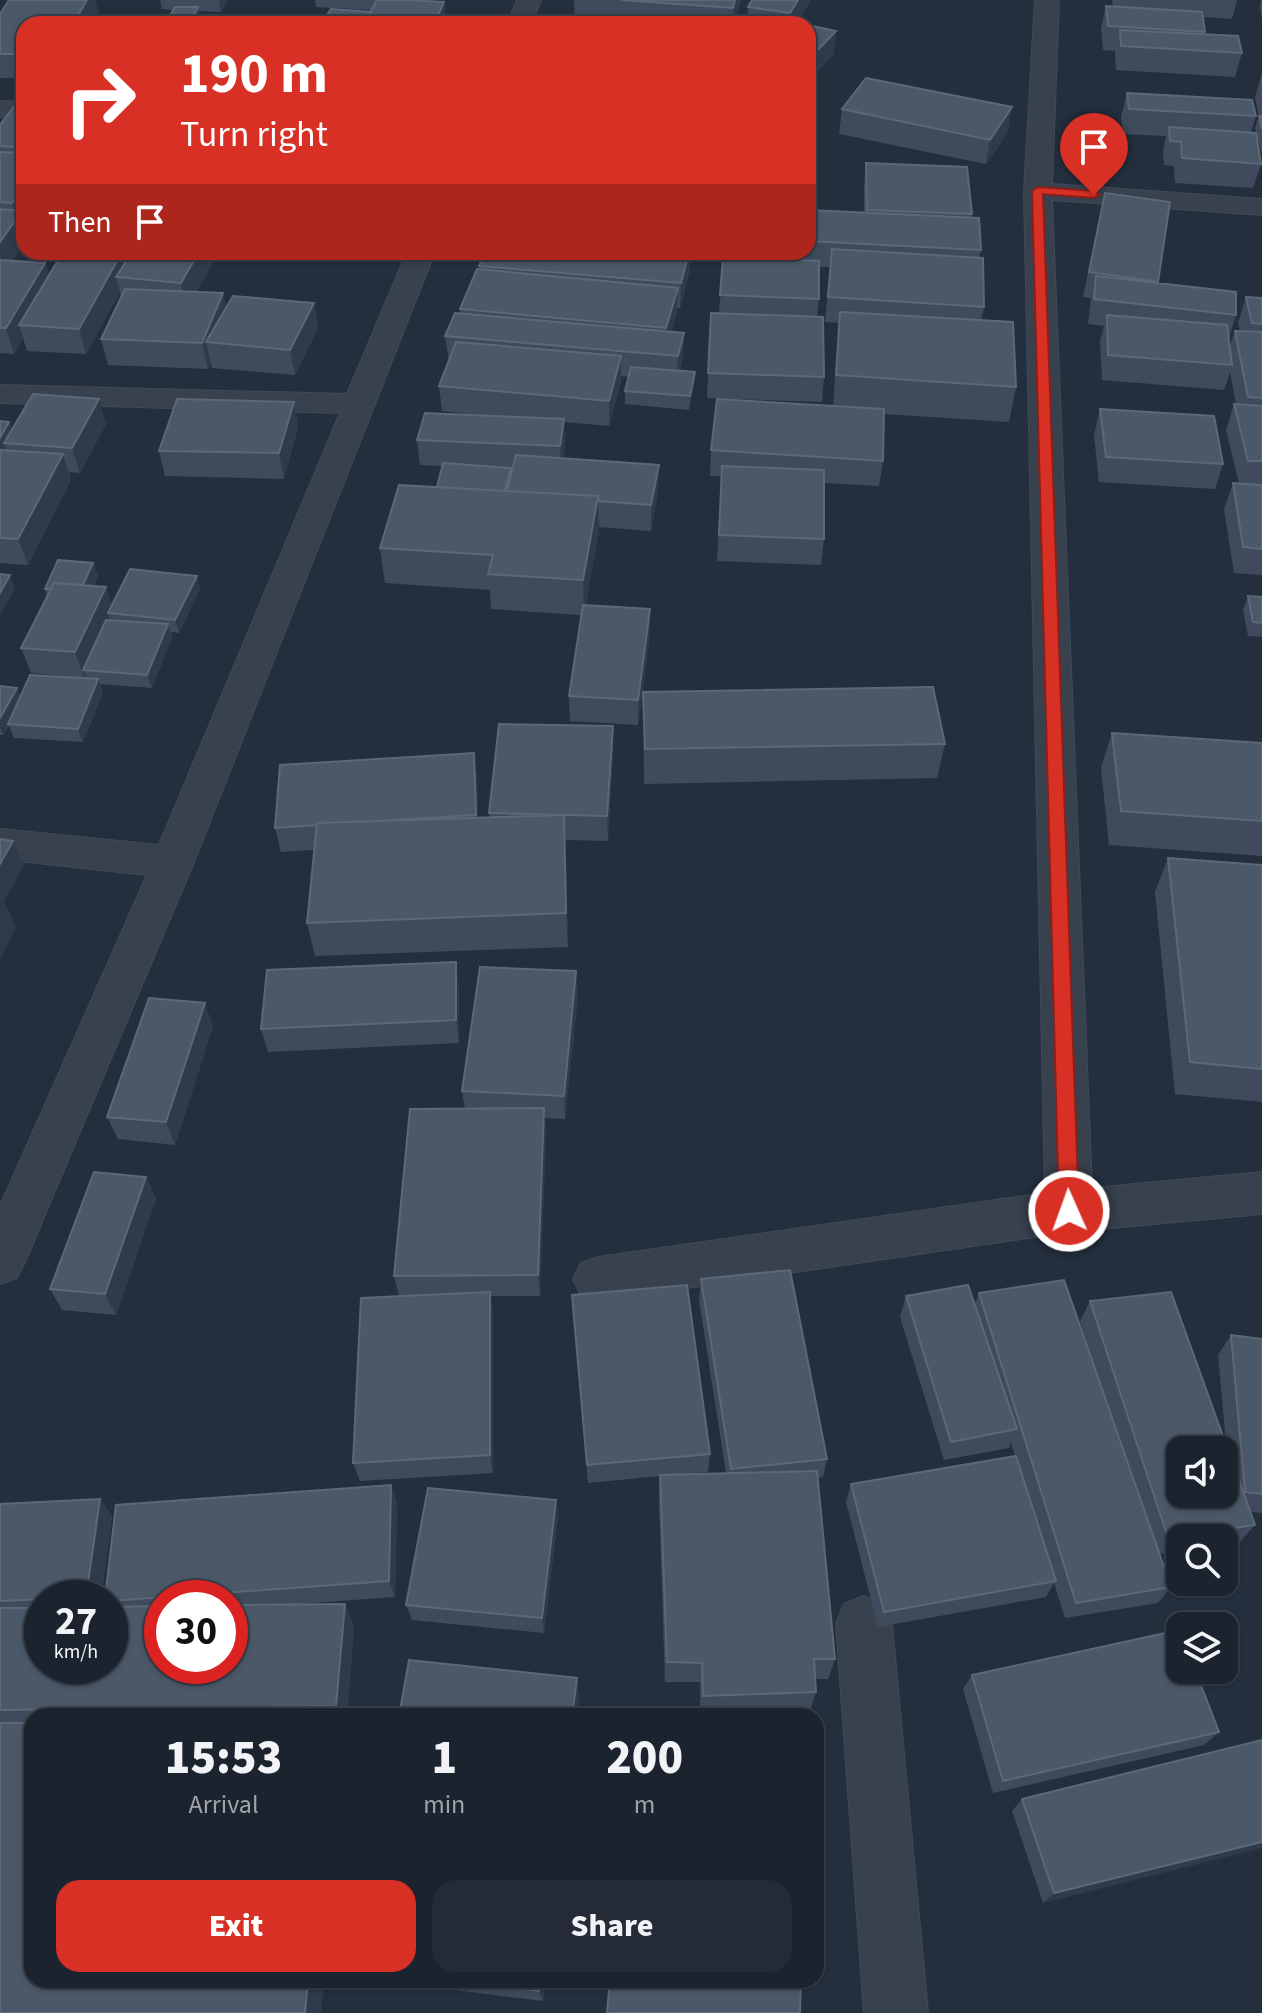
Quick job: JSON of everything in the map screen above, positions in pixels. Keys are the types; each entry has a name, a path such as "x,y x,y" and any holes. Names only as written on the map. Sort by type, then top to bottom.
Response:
{"street":[{"path":"1047,0 1038,191 1069,1211"},
{"path":"1038,191 1262,207"},
{"path":"0,1262 173,862 418,260"},
{"path":"0,394 359,404"},
{"path":"0,844 173,862"},
{"path":"598,1279 1069,1211 1262,1193"},
{"path":"864,1624 896,2013"}],"building":[{"path":"9,0 87,0 78,16 16,16 16,54 0,54 0,14"},
{"path":"377,0 444,2 438,16 368,16"},
{"path":"621,0 735,0 733,8"},
{"path":"752,0 798,0 790,13 748,7"},
{"path":"1106,6 1202,12 1205,32 1108,26"},
{"path":"175,7 198,7 193,16 170,16"},
{"path":"331,9 371,12 369,16 326,16"},
{"path":"816,27 836,31 816,52"},
{"path":"1120,30 1238,36 1242,53 1121,46"},
{"path":"866,78 1012,107 990,140 842,109"},
{"path":"1127,93 1252,100 1256,116 1129,109"},
{"path":"16,104 16,147 0,146 0,125"},
{"path":"1169,127 1256,133 1261,164 1182,158 1181,142 1170,141"},
{"path":"0,152 16,153 16,197 12,203 0,202"},
{"path":"866,163 967,167 972,214 867,210"},
{"path":"1105,193 1170,202 1158,282 1089,272"},
{"path":"0,209 16,210 16,219 0,242"},
{"path":"816,210 979,218 981,250 816,241"},
{"path":"832,249 983,258 984,307 828,297"},
{"path":"0,260 45,263 6,328 0,328"},
{"path":"58,260 118,260 79,329 19,325"},
{"path":"127,260 194,260 181,283 116,277"},
{"path":"482,260 687,260 681,283 479,266"},
{"path":"723,260 819,261 819,299 720,295"},
{"path":"477,269 678,288 666,328 460,309"},
{"path":"1096,276 1236,292 1236,315 1094,299"},
{"path":"125,289 223,293 202,343 101,339"},
{"path":"233,296 314,303 290,350 206,342"},
{"path":"1246,297 1262,298 1262,324 1252,323"},
{"path":"840,312 1013,322 1016,387 836,375"},
{"path":"455,313 684,333 678,356 445,336"},
{"path":"711,313 823,317 824,377 708,373"},
{"path":"1107,315 1227,325 1232,365 1108,355"},
{"path":"1235,331 1262,332 1262,398 1248,397"},
{"path":"456,342 621,356 609,401 439,386"},
{"path":"631,367 695,372 690,396 625,391"},
{"path":"33,394 99,399 72,448 4,443"},
{"path":"177,399 294,402 279,453 159,451"},
{"path":"717,399 884,409 883,461 711,450"},
{"path":"1234,404 1262,406 1262,461 1248,461"},
{"path":"1100,409 1214,416 1223,464 1106,457"},
{"path":"425,413 564,419 560,446 417,440"},
{"path":"0,421 9,422 0,438"},
{"path":"0,450 63,454 18,539 0,538"},
{"path":"516,455 659,465 651,505 598,501 598,496 507,491"},
{"path":"443,463 511,468 505,491 437,487"},
{"path":"722,466 824,470 824,539 719,535"},
{"path":"1233,483 1262,485 1262,549 1243,547"},
{"path":"399,485 598,496 583,580 488,574 493,555 380,548"},
{"path":"58,560 93,563 83,585 54,583 51,589 45,589"},
{"path":"130,569 197,576 175,620 108,613"},
{"path":"0,574 10,575 0,593"},
{"path":"54,583 106,587 75,652 21,648"},
{"path":"1248,596 1262,597 1262,623 1253,622"},
{"path":"583,605 650,609 638,700 569,696"},
{"path":"106,620 168,624 147,675 83,670"},
{"path":"30,675 98,679 78,729 8,724"},
{"path":"0,686 17,688 0,718"},
{"path":"933,687 945,744 645,749 643,692"},
{"path":"499,724 613,726 607,816 489,813"},
{"path":"1112,733 1262,743 1262,821 1121,811"},
{"path":"474,753 476,815 275,828 280,765"},
{"path":"564,815 566,913 307,923 317,823"},
{"path":"0,839 13,841 0,864"},
{"path":"1168,858 1262,865 1262,1069 1190,1062"},
{"path":"456,962 456,1020 261,1029 267,970"},
{"path":"480,967 576,971 564,1096 462,1091"},
{"path":"149,998 205,1003 166,1122 107,1117"},
{"path":"544,1108 538,1275 394,1276 410,1109"},
{"path":"94,1172 146,1177 105,1294 50,1289"},
{"path":"790,1270 827,1459 731,1469 701,1279"},
{"path":"1064,1280 1166,1573 1166,1588 1076,1603 979,1293"},
{"path":"687,1285 710,1454 587,1465 572,1295"},
{"path":"968,1285 1017,1429 951,1442 906,1296"},
{"path":"490,1292 490,1455 353,1463 361,1298"},
{"path":"1171,1292 1223,1436 1166,1436 1166,1508 1238,1508 1238,1478 1255,1525 1238,1528 1238,1524 1166,1524 1166,1532 1090,1301"},
{"path":"1231,1335 1262,1339 1262,1494 1245,1492"},
{"path":"1016,1456 1056,1581 884,1612 851,1484"},
{"path":"817,1471 835,1659 814,1659 816,1692 703,1696 702,1663 667,1662 660,1475"},
{"path":"391,1485 389,1581 248,1591 248,1580 144,1580 144,1599 128,1600 128,1580 107,1580 116,1505"},
{"path":"428,1488 556,1500 542,1618 406,1605"},
{"path":"100,1499 88,1580 24,1580 24,1600 0,1601 0,1504"},
{"path":"345,1604 336,1706 0,1710 0,1608 24,1608 24,1684 128,1684 128,1607 144,1606 144,1684 248,1684 248,1605"},
{"path":"1166,1633 1166,1684 1200,1684 1219,1732 1003,1781 972,1675"},
{"path":"409,1660 577,1678 573,1708 400,1708"},
{"path":"0,1723 24,1723 24,1988 307,1988 305,2013 0,2013"},
{"path":"1262,1740 1262,1842 1054,1893 1022,1799"},
{"path":"609,1988 801,1988 800,2013 607,2013"}],"route":[{"path":"1069,1211 1038,191 1094,195"}]}
